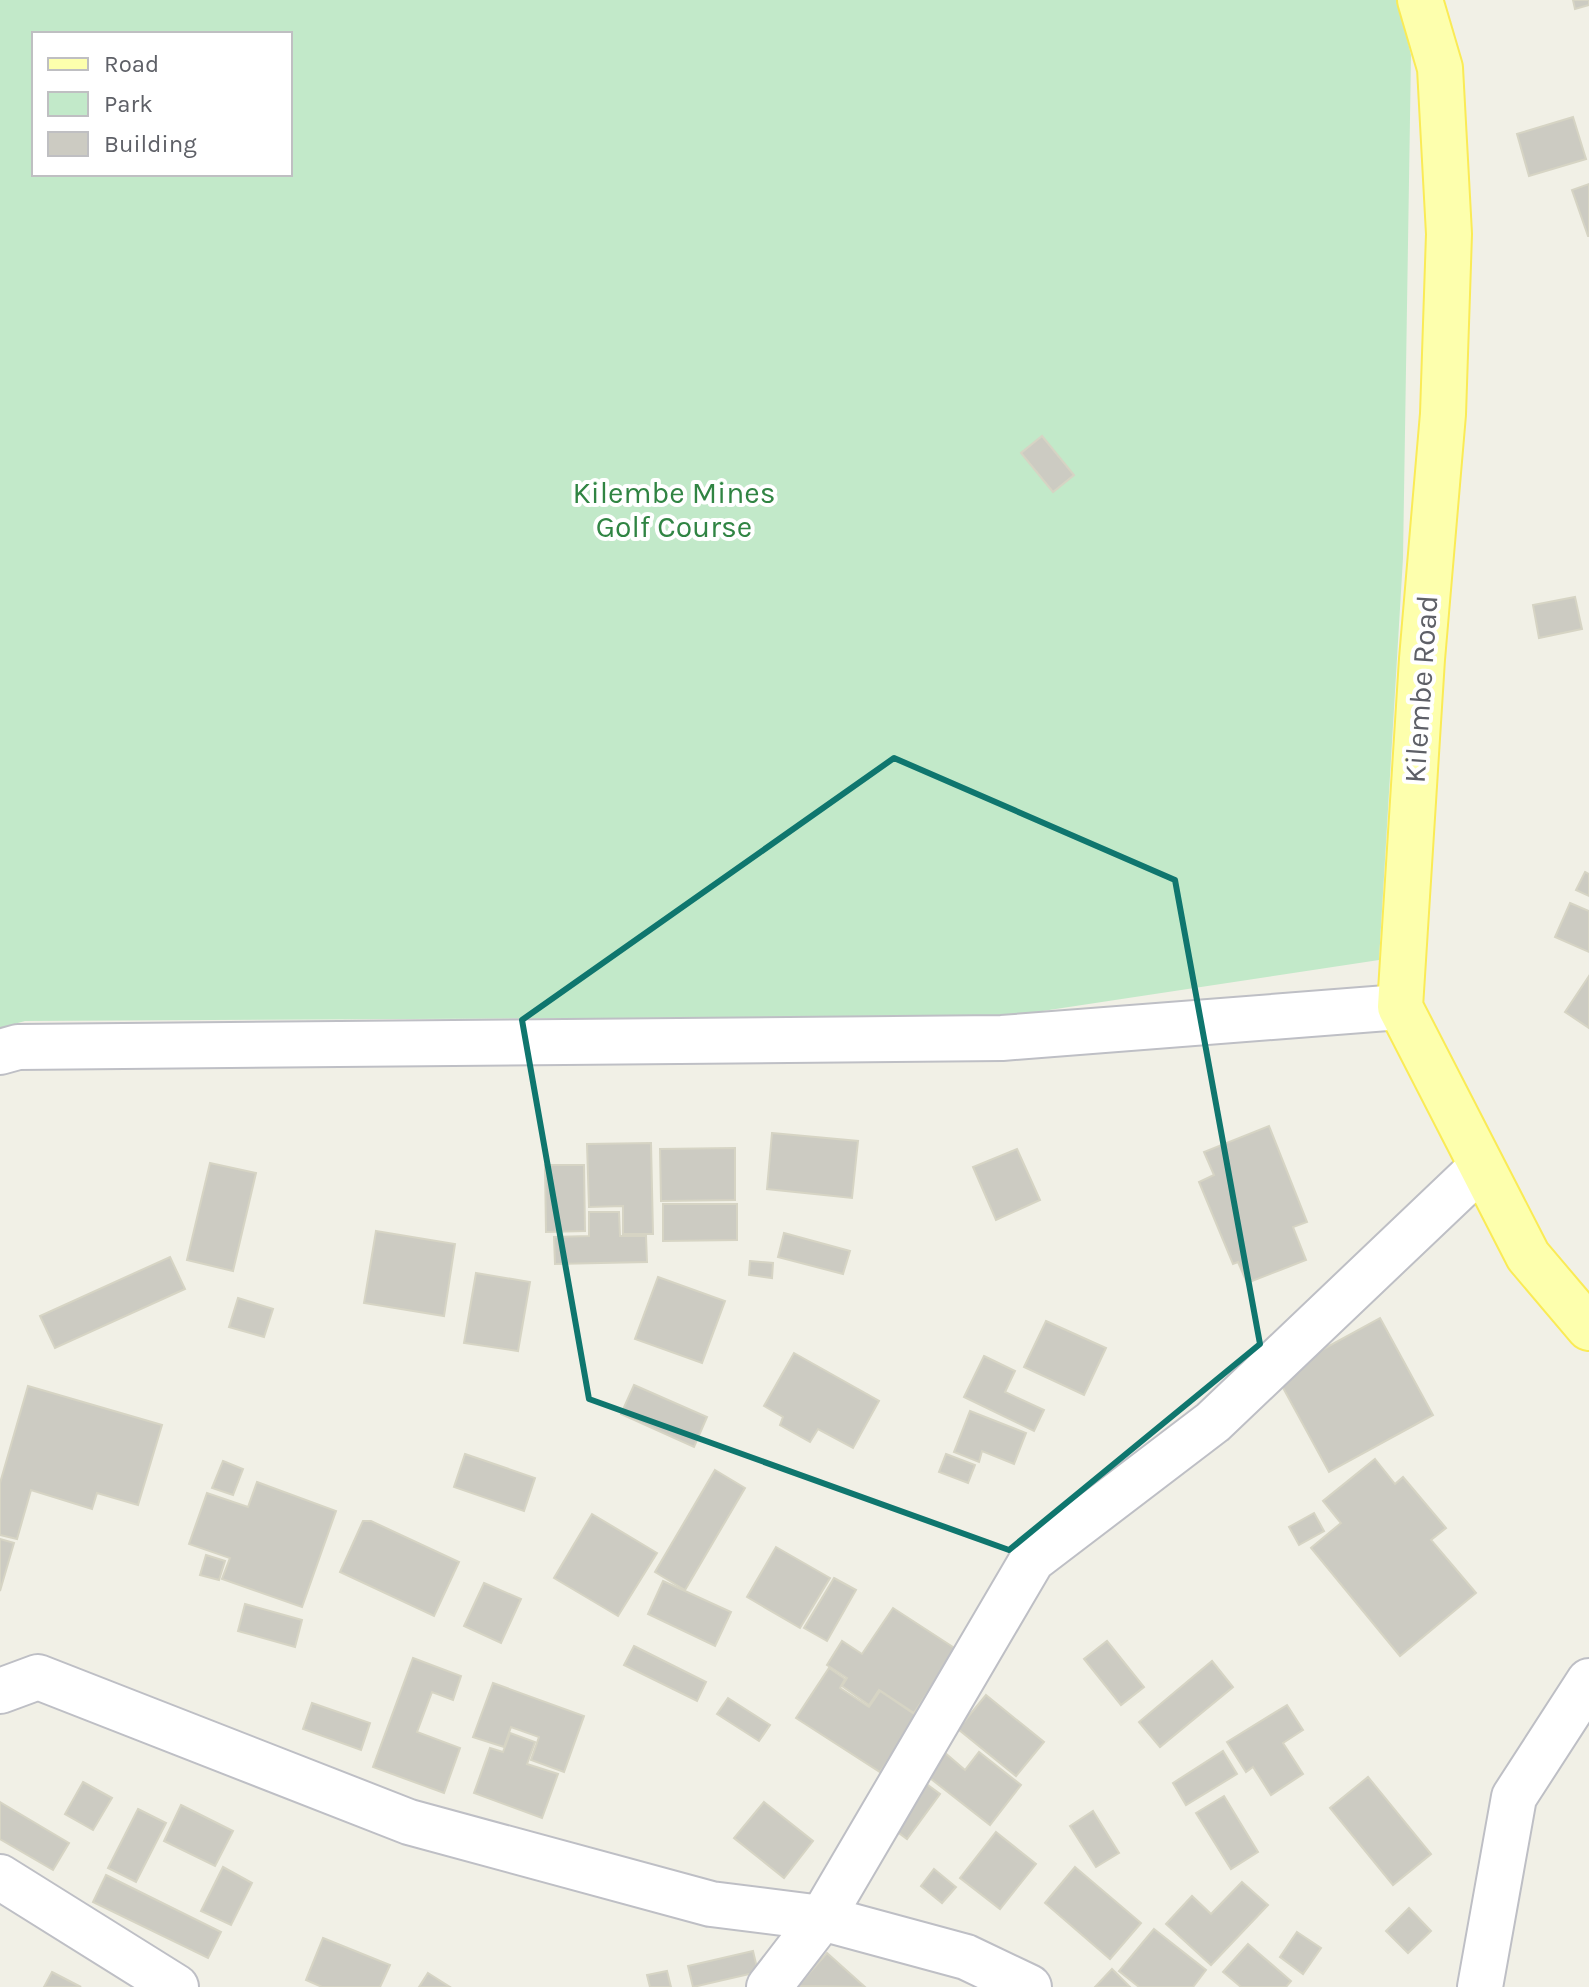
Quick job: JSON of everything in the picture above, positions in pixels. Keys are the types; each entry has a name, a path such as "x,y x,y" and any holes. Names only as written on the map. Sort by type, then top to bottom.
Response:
{"main road":[{"name":"Kilembe Road","path":"1400,1007 1422,659 1443,414 1449,234 1440,68 1420,0"},
{"path":"1400,1007 1528,1256 1589,1328"}],"street":[{"path":"0,1052 18,1047 1002,1038 1400,1007"},
{"path":"769,1987 822,1918 1032,1560 1213,1422 1481,1167"},
{"path":"0,1691 38,1677 409,1822 711,1904 822,1918 966,1957 1029,1987"},
{"path":"1480,1987 1514,1797 1589,1681"},
{"path":"0,1877 176,1987"}],"highlighted area":[{"path":"894,758 1175,880 1260,1344 1009,1550 589,1399 522,1020"}],"green space":[{"name":"Kilembe Mines Golf Course","path":"0,0 1398,0 1411,55 1403,558 1379,960 1010,1016 25,1021 0,1028"}],"building":[{"path":"1573,0 1589,0 1589,5 1575,9"},
{"path":"1573,117 1586,159 1529,176 1517,134"},
{"path":"1589,184 1589,236 1588,236 1572,190"},
{"path":"1042,436 1074,475 1053,492 1021,453"},
{"path":"1575,597 1582,629 1539,638 1533,605"},
{"path":"1585,872 1589,874 1589,896 1576,890"},
{"path":"1570,903 1589,911 1589,952 1555,937"},
{"path":"1589,976 1589,1028 1565,1012"},
{"path":"1269,1126 1307,1222 1293,1227 1306,1260 1247,1283 1238,1262 1233,1264 1199,1182 1214,1175 1204,1152"},
{"path":"772,1133 858,1141 852,1198 767,1189"},
{"path":"651,1143 653,1234 623,1234 623,1206 589,1207 587,1144"},
{"path":"735,1148 735,1200 661,1201 660,1149"},
{"path":"1017,1149 1040,1200 996,1220 973,1167"},
{"path":"210,1163 256,1173 233,1271 187,1260"},
{"path":"545,1165 584,1165 585,1231 546,1232"},
{"path":"663,1204 737,1204 737,1240 663,1241"},
{"path":"589,1212 619,1212 620,1236 646,1236 647,1262 555,1264 554,1237 589,1236"},
{"path":"376,1231 455,1244 444,1316 364,1303"},
{"path":"784,1233 850,1251 843,1274 778,1257"},
{"path":"170,1257 185,1289 55,1348 40,1316"},
{"path":"750,1261 773,1263 772,1278 749,1275"},
{"path":"476,1273 530,1282 518,1351 464,1343"},
{"path":"658,1277 725,1301 702,1363 635,1339"},
{"path":"238,1298 273,1309 264,1337 229,1327"},
{"path":"1380,1318 1433,1415 1329,1472 1276,1375"},
{"path":"1046,1321 1106,1348 1084,1395 1024,1367"},
{"path":"794,1353 879,1401 853,1448 818,1429 810,1442 780,1425 783,1417 764,1406"},
{"path":"984,1356 1015,1371 1005,1392 1044,1410 1034,1431 964,1397"},
{"path":"634,1385 707,1417 694,1447 621,1414"},
{"path":"28,1386 162,1425 138,1505 97,1493 92,1509 31,1490 17,1539 0,1535 0,1483"},
{"path":"970,1411 1026,1433 1014,1464 982,1451 979,1462 954,1452"},
{"path":"465,1454 535,1478 524,1511 454,1487"},
{"path":"946,1454 975,1465 968,1483 939,1472"},
{"path":"1375,1459 1395,1484 1403,1477 1446,1528 1431,1540 1476,1593 1400,1656 1311,1548 1341,1523 1323,1501"},
{"path":"223,1461 243,1469 233,1495 212,1488"},
{"path":"715,1470 745,1488 685,1590 655,1572"},
{"path":"257,1482 336,1511 302,1607 222,1579 230,1558 189,1544 207,1493 248,1507"},
{"path":"1314,1513 1324,1531 1299,1545 1289,1527"},
{"path":"592,1514 657,1553 618,1616 554,1578"},
{"path":"363,1521 371,1521 459,1562 434,1616 340,1572"},
{"path":"0,1539 14,1543 0,1591"},
{"path":"776,1547 830,1578 800,1628 747,1597"},
{"path":"206,1555 225,1561 219,1580 200,1575"},
{"path":"834,1578 856,1590 827,1641 804,1628"},
{"path":"663,1581 731,1612 715,1646 648,1614"},
{"path":"484,1583 521,1599 501,1643 464,1626"},
{"path":"245,1604 302,1620 295,1647 238,1631"},
{"path":"893,1608 956,1649 914,1713 879,1690 869,1705 842,1686 847,1678 827,1665 842,1641 862,1654"},
{"path":"1107,1641 1144,1687 1121,1705 1084,1659"},
{"path":"634,1646 706,1682 697,1701 624,1665"},
{"path":"413,1658 461,1676 453,1700 432,1692 417,1732 460,1748 444,1793 373,1767"},
{"path":"1212,1661 1233,1687 1160,1747 1139,1722"},
{"path":"829,1668 845,1679 840,1688 869,1707 880,1691 917,1716 880,1772 796,1718"},
{"path":"493,1683 584,1716 564,1772 531,1760 539,1737 511,1727 504,1747 473,1737"},
{"path":"986,1695 1044,1742 1016,1776 958,1729"},
{"path":"728,1698 770,1725 759,1741 717,1714"},
{"path":"312,1703 370,1723 361,1750 303,1729"},
{"path":"1287,1705 1303,1730 1283,1743 1303,1774 1271,1795 1253,1767 1246,1772 1227,1742"},
{"path":"510,1733 535,1742 527,1764 558,1774 542,1818 474,1793 490,1748 503,1752"},
{"path":"1223,1751 1237,1774 1186,1805 1173,1783"},
{"path":"944,1752 965,1770 979,1752 1021,1785 990,1825 926,1775"},
{"path":"917,1777 940,1794 907,1839 884,1822"},
{"path":"1368,1777 1431,1854 1393,1885 1330,1808"},
{"path":"83,1782 112,1798 93,1830 65,1814"},
{"path":"1224,1796 1258,1852 1231,1869 1196,1813"},
{"path":"0,1802 69,1843 53,1870 0,1839"},
{"path":"764,1802 813,1841 784,1878 734,1838"},
{"path":"181,1805 233,1831 215,1866 164,1841"},
{"path":"138,1809 166,1823 136,1882 108,1868"},
{"path":"1093,1811 1119,1853 1096,1867 1070,1826"},
{"path":"996,1832 1036,1864 1000,1909 960,1878"},
{"path":"223,1867 252,1883 231,1925 201,1911"},
{"path":"1075,1867 1141,1923 1110,1959 1045,1903"},
{"path":"934,1869 956,1887 942,1903 921,1886"},
{"path":"106,1875 221,1932 208,1958 93,1902"},
{"path":"1242,1882 1268,1905 1211,1965 1166,1924 1192,1896 1211,1914"},
{"path":"1409,1908 1431,1931 1408,1953 1386,1931"},
{"path":"1154,1929 1206,1970 1193,1987 1139,1987 1119,1971"},
{"path":"1297,1932 1321,1948 1303,1974 1280,1957"},
{"path":"323,1938 390,1965 380,1987 322,1987 306,1980"},
{"path":"1248,1944 1291,1981 1286,1987 1241,1987 1223,1972"},
{"path":"753,1951 758,1972 693,1987 688,1966"},
{"path":"827,1953 865,1987 798,1986"},
{"path":"1112,1969 1130,1987 1095,1987"},
{"path":"667,1971 671,1987 650,1987 647,1975"},
{"path":"52,1972 81,1987 44,1987"},
{"path":"428,1973 450,1987 419,1987"}]}
